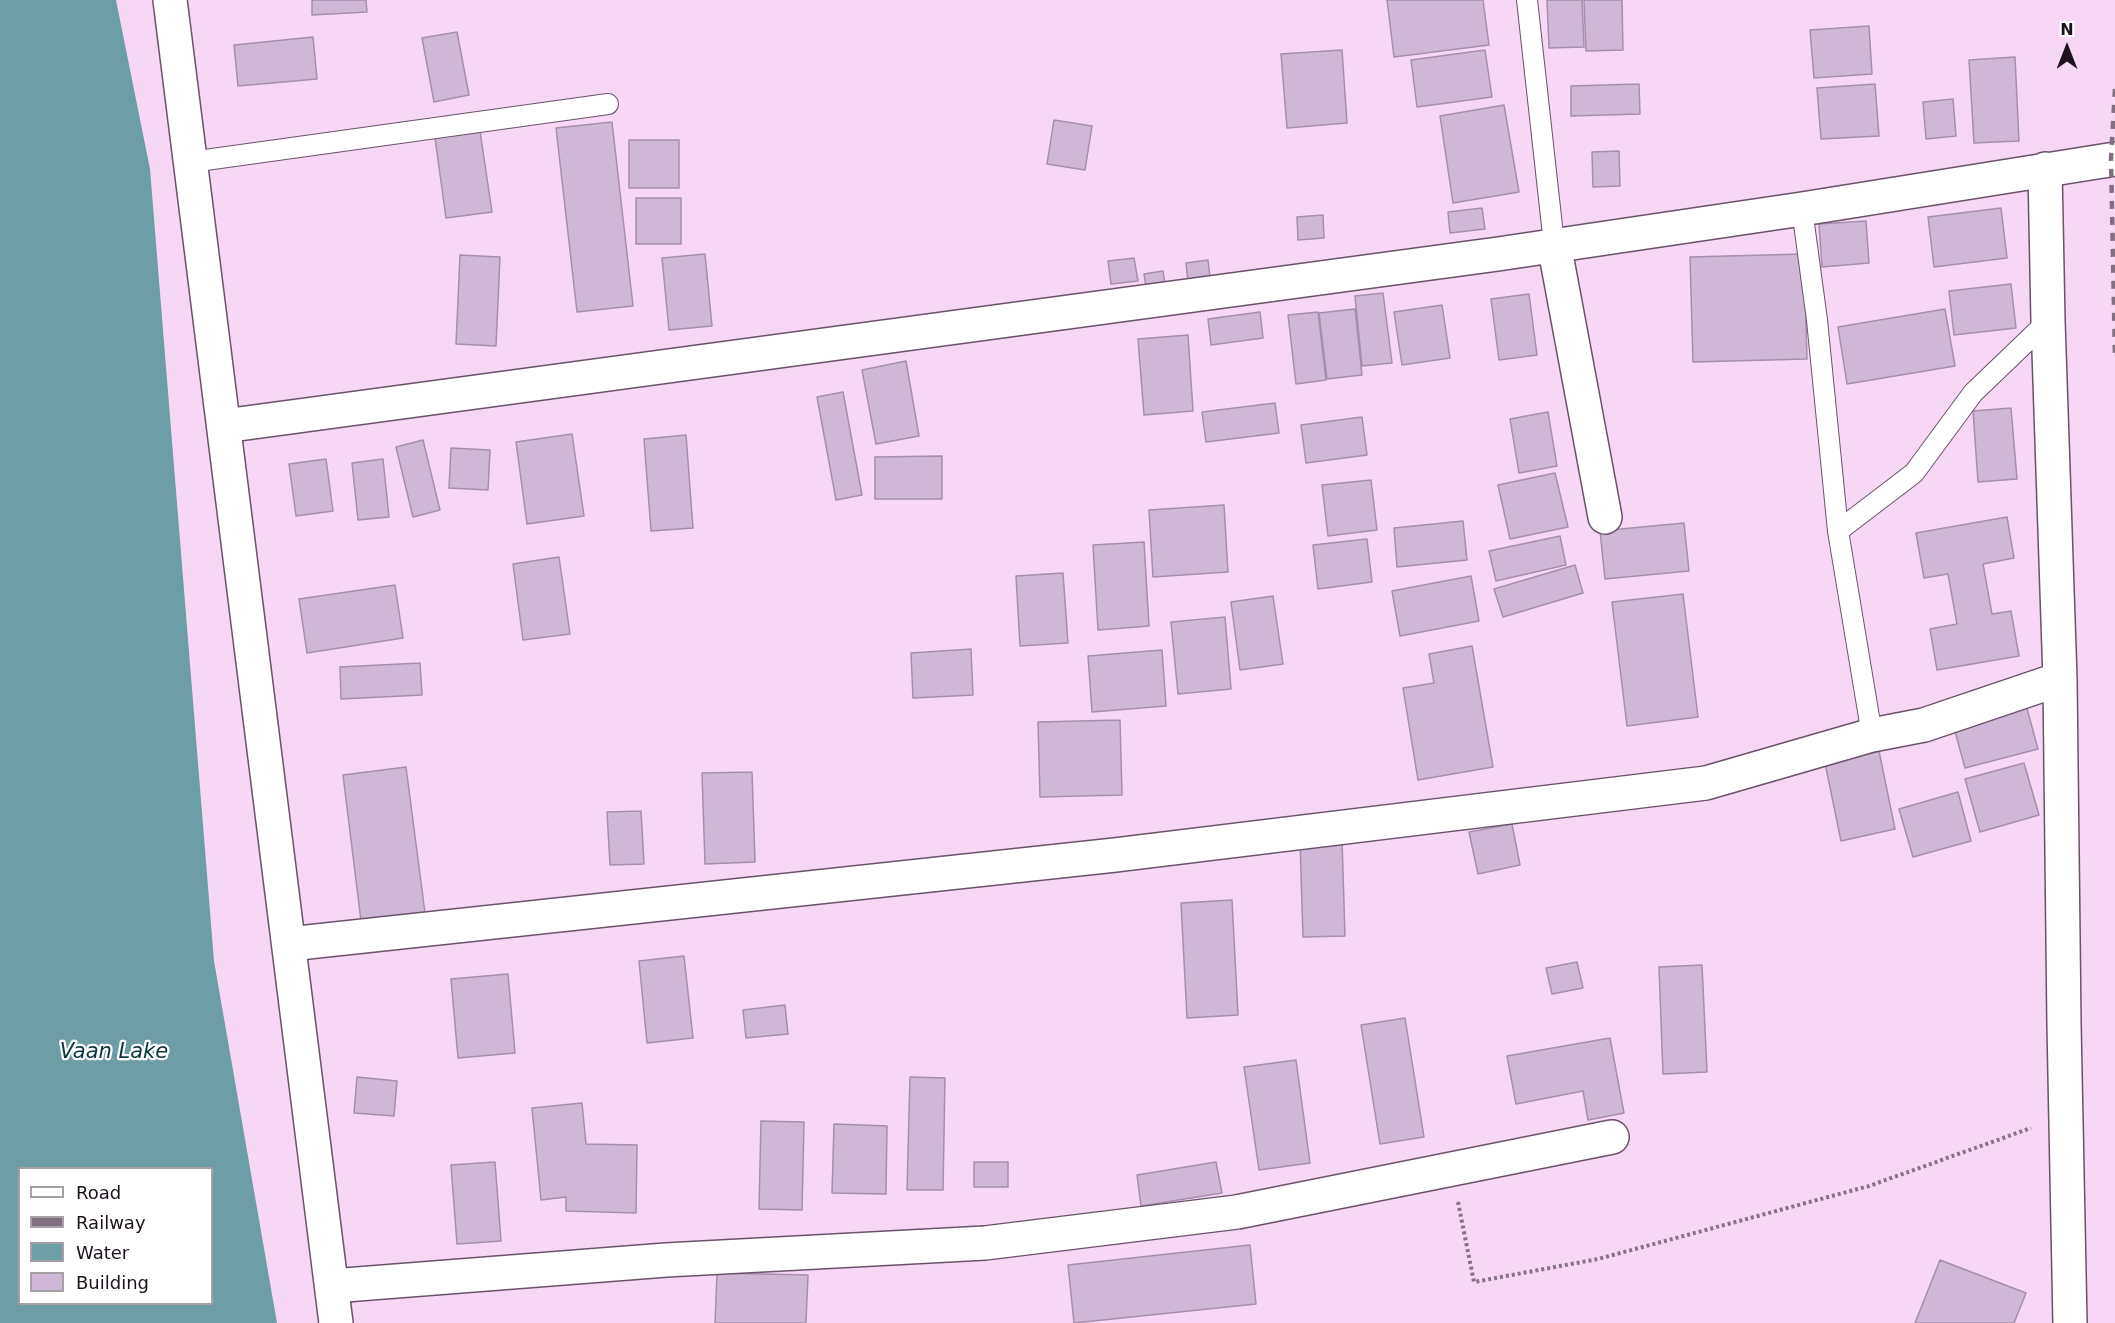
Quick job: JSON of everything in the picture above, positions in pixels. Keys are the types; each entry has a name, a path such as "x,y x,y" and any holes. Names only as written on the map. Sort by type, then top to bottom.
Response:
{"street":[{"path":"170,0 336,1323"},
{"path":"224,426 1474,257 1802,209 2115,159"},
{"path":"2045,169 2060,679 2070,1323"},
{"path":"1554,244 1605,517"},
{"path":"289,944 1103,857 1706,783 1872,735 1924,724 2060,679"},
{"path":"332,1286 666,1260 985,1243 1238,1212 1612,1137"}],"lane":[{"path":"1527,0 1554,244"},
{"path":"190,162 608,104"},
{"path":"1802,209 1817,320 1838,531 1872,735"},
{"path":"1838,531 1914,473 1973,393 2048,321"}],"path":[{"path":"1452,1169 1474,1282 1598,1258 1869,1186 2066,1115"}],"water":[{"name":"Vaan Lake","path":"0,0 116,0 150,169 214,961 277,1323 0,1323"}],"building":[{"path":"312,0 366,0 367,12 312,15"},
{"path":"1387,0 1483,0 1489,45 1394,57"},
{"path":"1547,0 1582,0 1584,47 1549,48"},
{"path":"1584,0 1622,0 1623,50 1586,51"},
{"path":"1869,26 1872,74 1814,78 1810,30"},
{"path":"457,32 469,95 434,102 422,38"},
{"path":"313,37 317,79 238,86 234,45"},
{"path":"1342,50 1347,123 1287,128 1281,54"},
{"path":"1485,50 1492,97 1417,107 1411,60"},
{"path":"2015,57 2019,141 1974,143 1969,60"},
{"path":"1639,84 1640,114 1571,116 1571,86"},
{"path":"1875,84 1879,136 1821,139 1817,88"},
{"path":"1953,99 1956,136 1926,139 1923,102"},
{"path":"1504,105 1519,192 1453,203 1440,116"},
{"path":"1054,120 1092,126 1085,170 1047,164"},
{"path":"612,122 633,306 577,312 556,128"},
{"path":"480,131 492,212 446,218 435,138"},
{"path":"629,140 679,140 679,188 629,188"},
{"path":"1619,151 1620,186 1593,187 1592,152"},
{"path":"636,198 681,198 681,244 636,244"},
{"path":"1482,208 1485,229 1450,233 1448,212"},
{"path":"2001,208 2007,258 1934,267 1928,217"},
{"path":"1323,215 1324,238 1298,240 1297,217"},
{"path":"1866,221 1869,263 1822,267 1819,224"},
{"path":"705,254 712,326 669,330 662,258"},
{"path":"1804,254 1807,359 1693,362 1690,257"},
{"path":"460,255 500,257 496,346 456,344"},
{"path":"1134,258 1138,281 1111,284 1108,261"},
{"path":"1208,260 1210,278 1188,281 1186,263"},
{"path":"1163,271 1165,284 1146,287 1144,274"},
{"path":"2011,284 2016,328 1954,335 1949,291"},
{"path":"1383,293 1392,363 1362,366 1355,296"},
{"path":"1529,294 1537,355 1499,360 1491,299"},
{"path":"1442,305 1450,358 1402,365 1394,312"},
{"path":"1355,309 1362,375 1327,379 1319,313"},
{"path":"1945,309 1955,366 1847,384 1838,327"},
{"path":"1260,312 1263,338 1211,345 1208,319"},
{"path":"1318,312 1326,380 1296,384 1288,315"},
{"path":"1188,335 1193,411 1144,415 1138,339"},
{"path":"906,361 919,436 876,444 862,370"},
{"path":"843,392 862,495 836,500 817,397"},
{"path":"1275,403 1279,433 1206,442 1202,412"},
{"path":"2011,408 2017,479 1978,482 1973,411"},
{"path":"1548,412 1557,466 1519,473 1510,419"},
{"path":"1362,417 1367,455 1306,463 1301,425"},
{"path":"572,434 584,516 527,524 516,442"},
{"path":"686,435 693,528 651,531 644,439"},
{"path":"423,440 440,510 413,517 396,447"},
{"path":"451,448 490,450 488,490 449,488"},
{"path":"942,456 942,499 875,499 875,457"},
{"path":"326,459 333,511 296,516 289,464"},
{"path":"383,459 389,517 358,520 352,463"},
{"path":"1555,473 1568,527 1510,539 1498,485"},
{"path":"1371,480 1377,530 1328,536 1322,485"},
{"path":"1224,505 1228,572 1153,577 1149,510"},
{"path":"2007,517 2014,558 1983,564 1992,614 2011,611 2019,656 1937,670 1930,629 1957,624 1948,574 1924,578 1916,533"},
{"path":"1463,521 1467,560 1397,567 1394,528"},
{"path":"1684,523 1689,571 1605,579 1600,531"},
{"path":"1560,536 1566,565 1496,581 1489,551"},
{"path":"1367,539 1372,582 1318,589 1313,545"},
{"path":"1144,542 1149,626 1098,630 1093,545"},
{"path":"559,557 570,634 523,640 513,564"},
{"path":"1575,565 1583,593 1503,617 1494,589"},
{"path":"1063,573 1068,643 1020,646 1016,576"},
{"path":"1471,576 1479,621 1400,636 1392,591"},
{"path":"395,585 403,638 307,653 299,599"},
{"path":"1683,594 1698,717 1627,726 1612,602"},
{"path":"1273,596 1283,664 1240,670 1231,602"},
{"path":"1225,617 1231,689 1178,694 1171,622"},
{"path":"1472,646 1493,767 1418,780 1403,688 1434,683 1429,654"},
{"path":"971,649 973,695 913,698 911,653"},
{"path":"1162,650 1166,706 1092,712 1088,656"},
{"path":"420,663 422,695 341,699 340,667"},
{"path":"2026,705 2038,749 1965,768 1953,724"},
{"path":"1120,720 1122,795 1040,797 1038,722"},
{"path":"1879,751 1895,829 1841,841 1825,763"},
{"path":"2024,763 2039,815 1980,832 1965,779"},
{"path":"406,767 425,913 361,921 343,775"},
{"path":"752,772 755,862 705,864 702,773"},
{"path":"1958,792 1971,841 1913,857 1899,809"},
{"path":"641,811 644,864 610,865 607,812"},
{"path":"1512,824 1520,865 1478,874 1469,832"},
{"path":"1342,839 1345,936 1303,937 1300,841"},
{"path":"1232,900 1238,1015 1187,1018 1181,903"},
{"path":"684,956 693,1038 647,1043 639,961"},
{"path":"1577,962 1583,988 1552,994 1546,968"},
{"path":"1702,965 1707,1072 1663,1074 1659,967"},
{"path":"508,974 515,1053 458,1058 451,979"},
{"path":"785,1005 788,1034 746,1038 743,1010"},
{"path":"1405,1018 1424,1137 1380,1144 1361,1025"},
{"path":"1610,1038 1624,1113 1588,1120 1583,1091 1516,1104 1507,1056"},
{"path":"1296,1060 1310,1163 1259,1170 1244,1067"},
{"path":"357,1077 397,1081 394,1116 354,1113"},
{"path":"910,1077 945,1078 943,1190 907,1190"},
{"path":"582,1103 586,1144 637,1145 636,1213 566,1211 566,1197 541,1200 532,1108"},
{"path":"761,1121 804,1122 802,1210 759,1209"},
{"path":"834,1124 887,1126 886,1194 832,1193"},
{"path":"495,1162 501,1241 457,1244 451,1165"},
{"path":"974,1162 1008,1162 1008,1187 974,1187"},
{"path":"1216,1162 1222,1193 1141,1206 1137,1175"},
{"path":"1250,1245 1256,1304 1074,1323 1068,1265"},
{"path":"1940,1260 2026,1293 2014,1323 1915,1323"},
{"path":"717,1273 808,1275 806,1323 715,1323"}],"railway":[{"path":"2115,89 2111,159 2115,357"}]}
